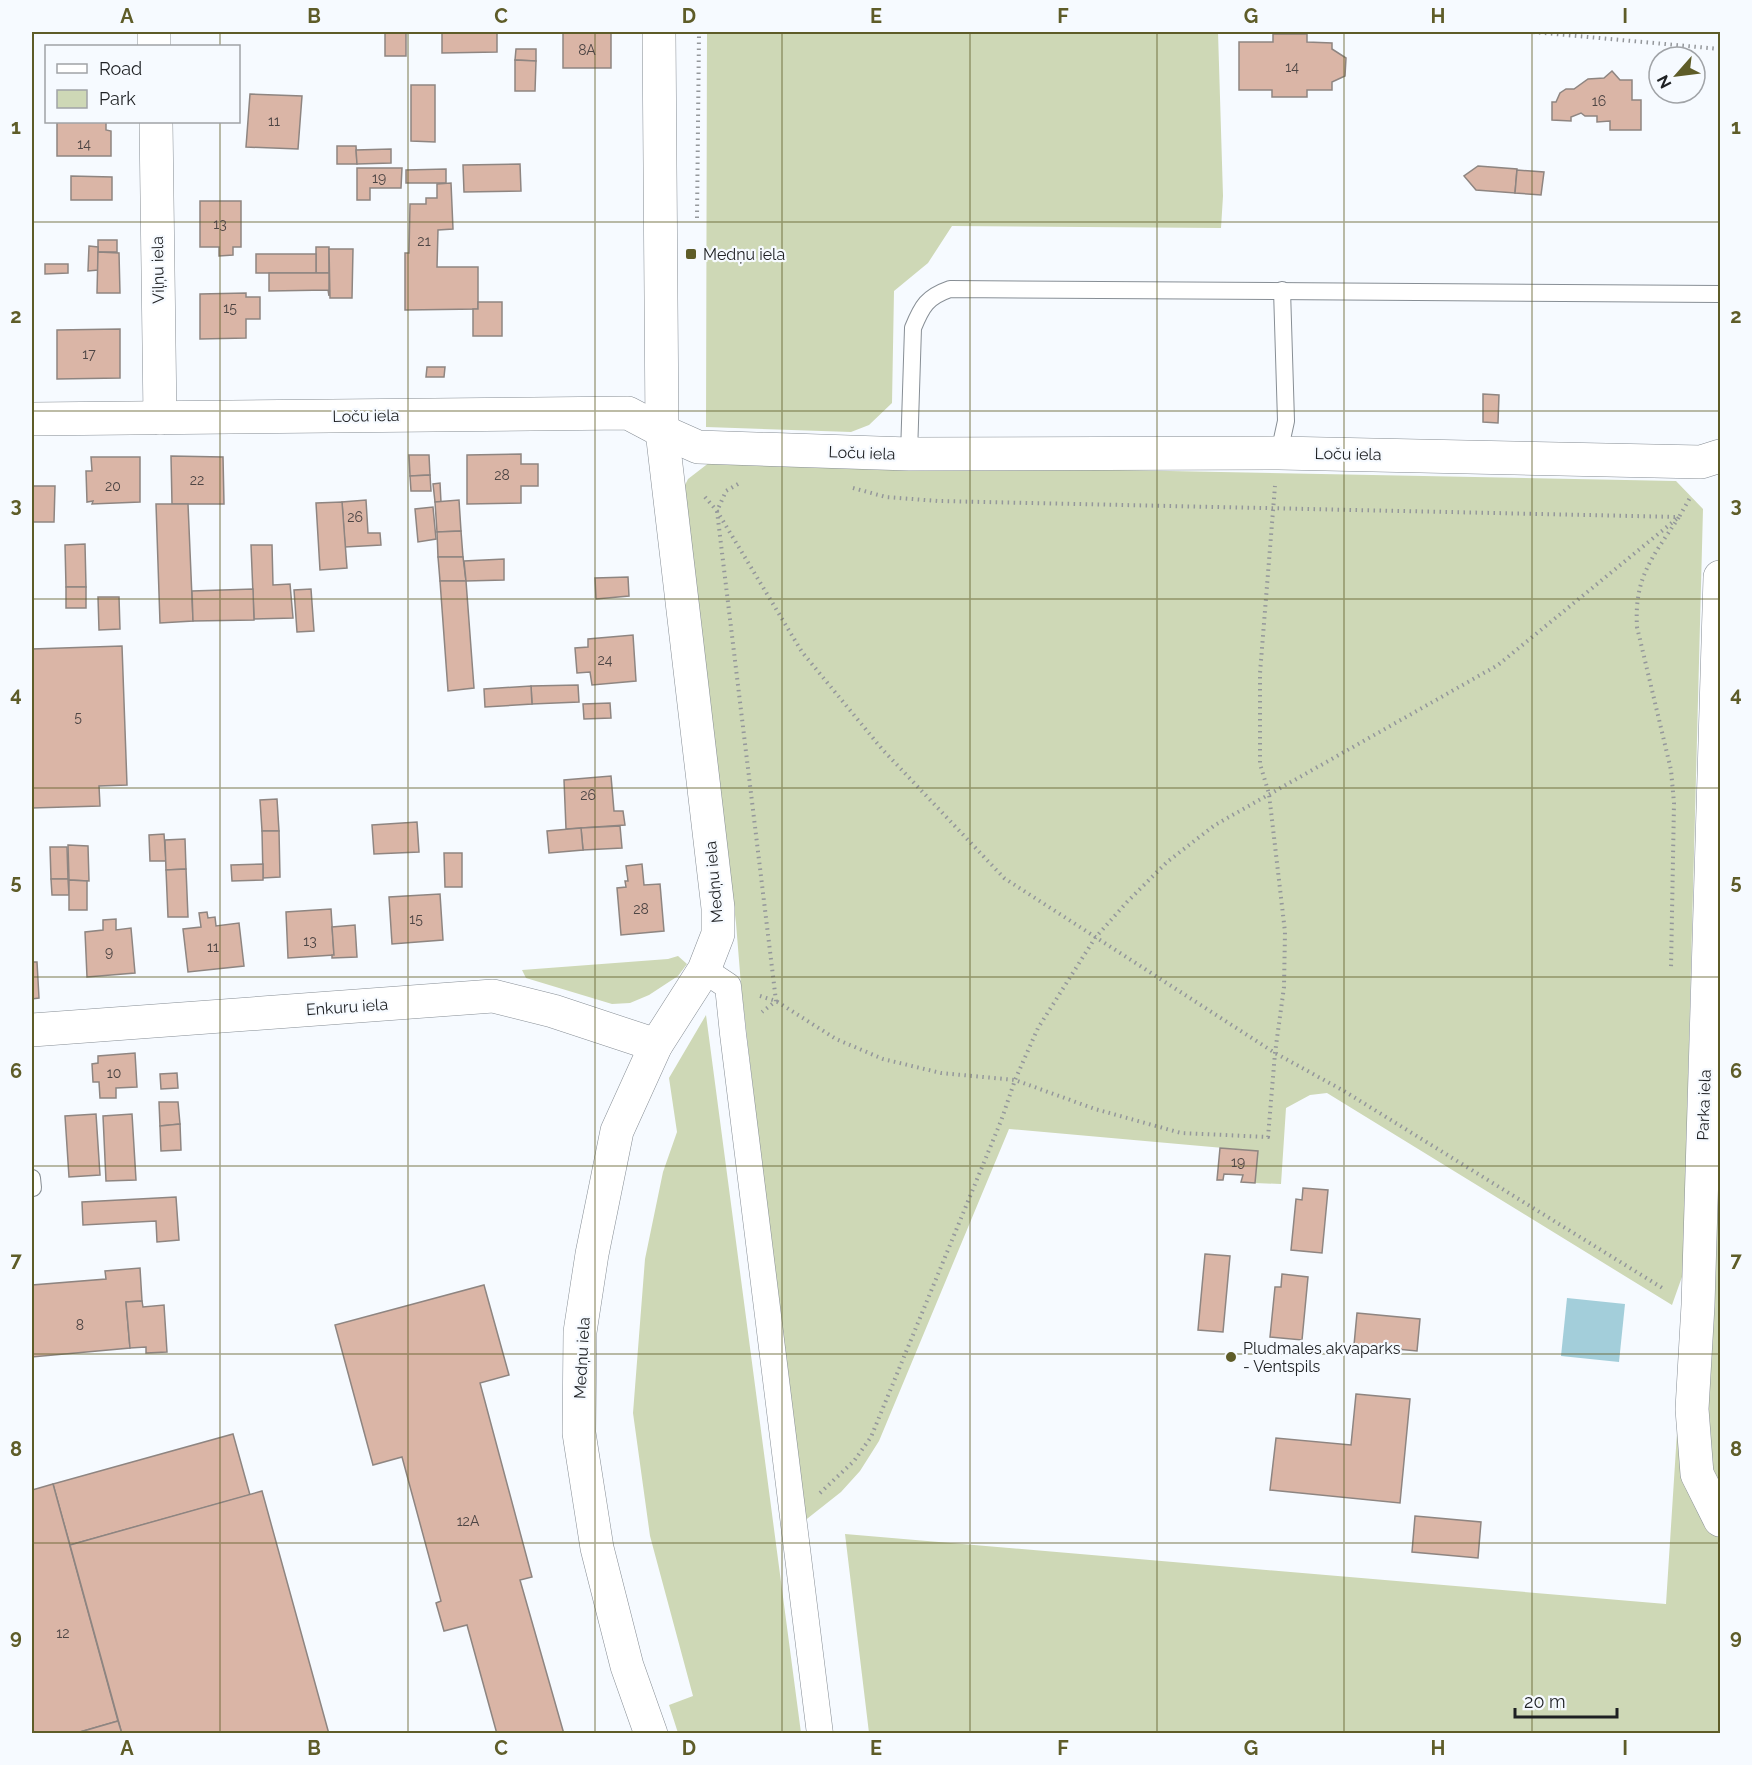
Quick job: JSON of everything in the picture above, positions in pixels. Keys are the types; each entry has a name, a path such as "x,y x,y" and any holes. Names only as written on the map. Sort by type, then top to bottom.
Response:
{"street":[{"name":"Medņu iela","path":"651,1734 627,1666 597,1548 579,1432 580,1332 592,1254 617,1131 656,1045 716,978 718,908 663,431 659,32"},
{"name":"Viļņu iela","path":"156,123 160,418"},
{"name":"Loču iela","path":"32,419 628,413 698,447 909,454 1279,453 1705,470"},
{"name":"Parka iela","path":"1720,577 1698,1305 1692,1409 1697,1474 1720,1520"},
{"path":"716,978 733,1034 820,1734"},
{"name":"Enkuru iela","path":"32,1030 493,996 553,1011 656,1045"}],"lane":[{"path":"909,454 913,328 920,309 934,295 950,289 1720,294"},
{"path":"1279,453 1286,421 1282,290"}],"path":[{"path":"1533,32 1720,49"},
{"path":"716,978 776,1001 837,1039 883,1059 941,1073 1015,1080 1095,1109 1181,1133 1268,1137 1275,1053 1284,987 1285,932 1269,794 1260,764 1260,673 1279,453"},
{"path":"1671,981 1674,803 1671,770 1637,627 1636,605 1641,579 1705,470"},
{"path":"852,488 886,497 938,501 1679,517"},
{"path":"776,1001 717,511 802,652 882,749 1004,878 1275,1053 1344,1091 1683,1301 1698,1305"},
{"path":"793,1519 854,1461 871,1437 1038,1028 1095,938 1167,862 1215,825 1498,665 1679,517"},
{"path":"733,1034 776,1001"}],"green space":[{"path":"707,32 1218,32 1223,196 1221,228 952,226 928,263 894,291 892,403 869,425 851,432 706,427"},
{"path":"710,462 1676,481 1703,509 1683,1274 1672,1305 1327,1093 1310,1095 1286,1108 1281,1184 1255,1183 1257,1151 1009,1129 879,1441 860,1471 841,1492 803,1522 741,985 736,923 683,489 688,479"},
{"path":"1720,763 1720,1733 869,1733 845,1534 1666,1604"},
{"path":"678,956 687,964 678,976 649,995 630,1003 612,1004 526,978 522,970 668,959"},
{"path":"706,1015 801,1733 678,1733 669,1705 693,1696 650,1536 633,1413 645,1259 663,1172 677,1132 669,1078"}],"water":[{"path":"1567,1298 1625,1304 1619,1362 1561,1356"}],"building":[{"path":"385,32 406,32 406,56 385,56"},
{"path":"442,32 497,32 497,52 442,53"},
{"path":"563,32 611,32 611,68 563,68"},
{"path":"1273,34 1307,34 1307,42 1332,43 1332,49 1346,58 1345,76 1332,82 1332,90 1307,90 1307,97 1272,97 1272,90 1239,90 1239,42 1273,42"},
{"path":"516,49 536,49 536,61 515,60"},
{"path":"515,60 536,61 535,91 515,91"},
{"path":"1612,71 1620,80 1632,80 1632,100 1641,100 1641,130 1610,130 1610,121 1597,122 1597,116 1585,116 1581,113 1571,117 1571,121 1552,120 1552,102 1556,102 1560,93 1566,89 1574,89 1588,79 1604,78"},
{"path":"411,85 435,85 435,142 411,141"},
{"path":"250,94 302,96 298,149 246,147"},
{"path":"57,123 106,123 106,130 111,131 111,156 57,156"},
{"path":"337,146 356,146 357,164 337,164"},
{"path":"391,149 391,163 357,164 356,150"},
{"path":"520,164 521,191 464,192 463,165"},
{"path":"1478,166 1517,169 1515,193 1476,190 1464,176"},
{"path":"357,168 402,168 401,188 370,188 370,200 357,200"},
{"path":"446,169 446,183 406,183 406,170"},
{"path":"1517,170 1544,172 1541,195 1515,193"},
{"path":"71,176 112,177 112,200 71,200"},
{"path":"451,183 453,229 438,230 437,267 478,267 478,309 405,310 405,253 409,253 410,204 426,204 426,198 437,198 437,184"},
{"path":"200,201 241,201 241,247 233,247 233,255 219,256 219,247 200,247"},
{"path":"98,240 117,240 117,252 98,252"},
{"path":"89,246 98,247 98,270 88,271"},
{"path":"316,247 329,247 329,273 316,273"},
{"path":"329,249 353,249 352,298 330,298"},
{"path":"98,252 119,253 120,293 97,293"},
{"path":"256,254 316,254 316,273 256,273"},
{"path":"45,264 68,264 68,273 45,274"},
{"path":"269,273 329,273 329,296 328,290 269,291"},
{"path":"246,293 246,297 260,297 260,319 246,319 246,338 200,339 200,294"},
{"path":"478,302 502,302 502,336 473,336 473,309 478,309"},
{"path":"120,329 120,378 57,379 57,330"},
{"path":"427,367 445,367 444,377 426,377"},
{"path":"1483,394 1499,395 1498,423 1483,422"},
{"path":"521,454 521,464 538,464 538,486 521,486 521,503 467,504 467,455"},
{"path":"409,455 429,455 430,475 410,476"},
{"path":"171,456 223,457 224,504 172,504"},
{"path":"91,457 140,457 140,502 92,504 93,501 87,502 86,471 92,471"},
{"path":"430,475 431,491 411,491 410,476"},
{"path":"440,483 441,502 435,502 433,484"},
{"path":"32,486 55,486 54,522 32,522"},
{"path":"366,500 368,533 380,533 381,545 345,547 342,502"},
{"path":"459,500 461,531 437,532 435,502"},
{"path":"342,502 347,568 320,570 316,503"},
{"path":"156,504 188,504 193,621 160,623"},
{"path":"433,507 436,539 418,542 415,509"},
{"path":"461,531 463,557 438,557 437,532"},
{"path":"85,544 86,587 66,587 65,545"},
{"path":"251,545 272,545 273,585 290,584 293,618 254,619"},
{"path":"438,557 463,557 466,581 440,581"},
{"path":"504,559 504,580 466,581 464,561"},
{"path":"628,577 629,596 596,599 595,578"},
{"path":"440,581 466,581 474,688 448,691"},
{"path":"66,587 86,587 86,608 66,608"},
{"path":"253,589 254,620 193,621 192,591"},
{"path":"311,589 314,631 297,632 294,590"},
{"path":"98,597 119,597 120,629 99,630"},
{"path":"633,635 636,681 592,685 590,672 577,673 575,648 588,647 588,639"},
{"path":"122,646 127,785 99,786 100,806 32,808 32,649"},
{"path":"578,685 579,702 532,704 531,686"},
{"path":"531,686 532,704 485,707 484,689"},
{"path":"610,703 611,718 584,719 583,704"},
{"path":"611,776 614,811 623,811 625,825 566,829 564,780"},
{"path":"277,799 279,831 262,831 260,800"},
{"path":"417,822 419,852 374,854 372,825"},
{"path":"620,826 622,848 583,850 581,828"},
{"path":"581,828 583,850 549,853 547,831"},
{"path":"262,831 279,831 280,877 263,878"},
{"path":"164,834 166,861 150,861 149,835"},
{"path":"185,839 186,869 166,870 165,840"},
{"path":"68,845 88,846 89,881 69,880"},
{"path":"50,847 67,847 68,879 51,879"},
{"path":"444,853 462,853 462,887 445,887"},
{"path":"263,864 263,880 232,881 231,865"},
{"path":"642,864 644,885 660,884 664,931 621,935 617,888 626,887 625,881 628,881 626,866"},
{"path":"186,869 188,917 168,917 166,870"},
{"path":"51,879 68,879 69,895 52,895"},
{"path":"69,880 87,881 87,910 69,910"},
{"path":"440,894 443,940 392,944 389,897"},
{"path":"331,909 334,955 288,958 286,912"},
{"path":"207,912 208,918 215,917 216,926 239,923 244,966 188,972 183,929 201,927 199,913"},
{"path":"116,919 116,930 131,928 135,973 87,977 85,932 103,930 103,920"},
{"path":"355,925 357,957 332,958 334,955 332,927"},
{"path":"32,962 37,962 39,998 32,999"},
{"path":"135,1053 137,1087 116,1088 116,1098 100,1098 99,1082 93,1082 92,1064 98,1063 98,1056"},
{"path":"177,1073 178,1088 161,1089 160,1074"},
{"path":"159,1102 178,1102 180,1124 160,1126"},
{"path":"96,1114 100,1175 69,1177 65,1116"},
{"path":"132,1114 136,1180 106,1181 103,1116"},
{"path":"180,1124 181,1150 161,1151 160,1126"},
{"path":"1220,1148 1258,1151 1255,1183 1241,1182 1243,1175 1224,1174 1223,1180 1217,1180"},
{"path":"1303,1188 1328,1190 1322,1253 1291,1250 1296,1199 1302,1200"},
{"path":"176,1197 179,1240 157,1242 156,1221 83,1225 82,1202"},
{"path":"1205,1254 1230,1256 1223,1332 1198,1330"},
{"path":"140,1268 142,1301 126,1302 130,1348 32,1357 32,1285 106,1279 105,1271"},
{"path":"1282,1274 1308,1277 1302,1340 1270,1337 1275,1287 1281,1287"},
{"path":"484,1285 509,1375 480,1383 532,1577 520,1580 564,1734 497,1734 467,1625 444,1631 436,1603 441,1601 402,1457 373,1465 335,1325"},
{"path":"142,1301 143,1307 164,1305 167,1352 146,1353 146,1347 130,1348 126,1302"},
{"path":"1357,1313 1420,1319 1417,1351 1354,1345"},
{"path":"1356,1394 1410,1399 1400,1503 1270,1490 1276,1438 1351,1445"},
{"path":"233,1434 250,1495 70,1545 53,1484"},
{"path":"53,1484 118,1721 73,1734 32,1734 32,1490"},
{"path":"262,1491 329,1734 122,1734 70,1545"},
{"path":"1415,1516 1481,1522 1478,1558 1412,1552"},
{"path":"118,1721 122,1734 73,1734"}],"place":[{"name":"Medņu iela","path":"691,254"},
{"name":"Pludmales akvaparks - Ventspils","path":"1231,1357"}]}
